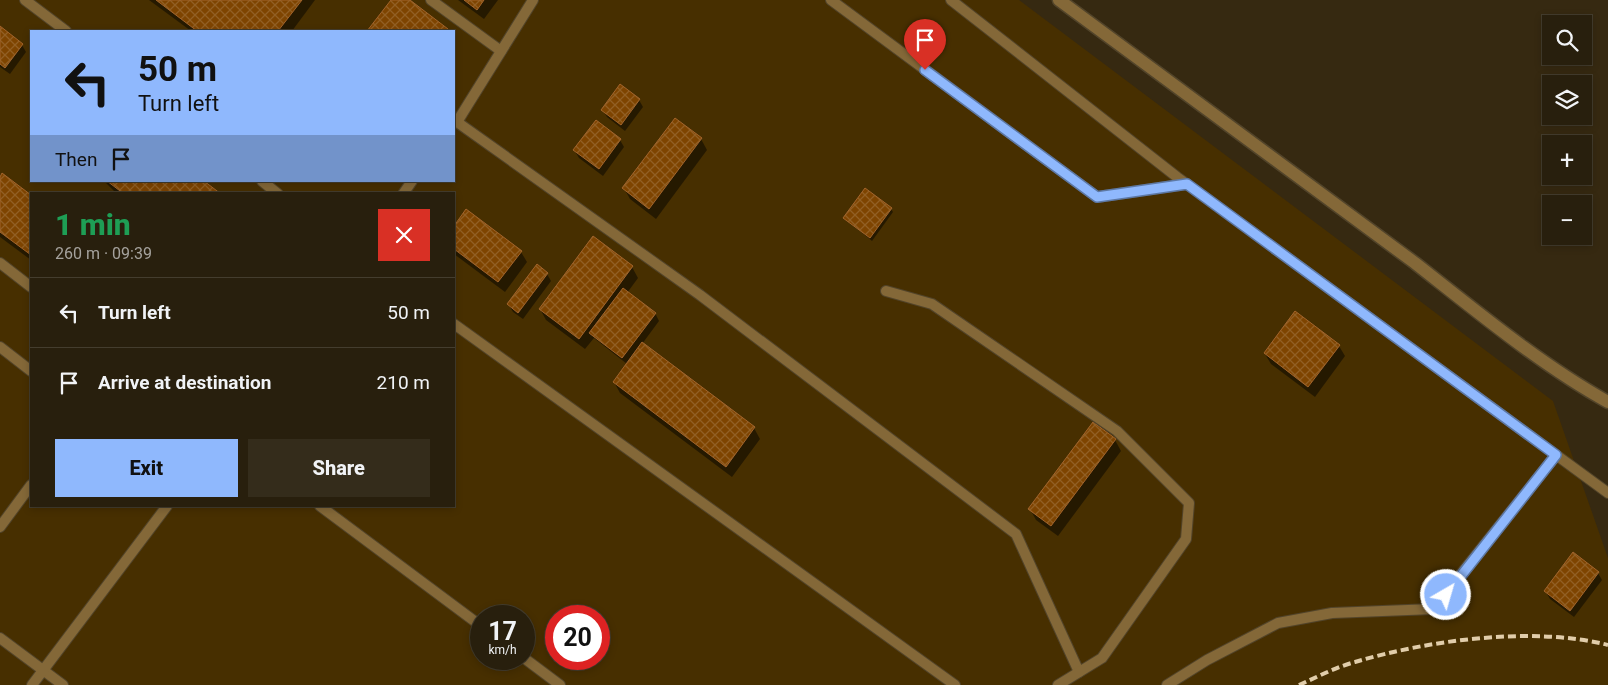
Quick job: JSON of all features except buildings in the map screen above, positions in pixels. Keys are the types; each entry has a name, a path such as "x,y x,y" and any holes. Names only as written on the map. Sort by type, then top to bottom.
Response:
{"street":[{"path":"1059,0 1407,257 1472,308 1584,389 1608,402"}],"lane":[{"path":"26,0 65,30"},
{"path":"431,0 501,51"},
{"path":"533,0 455,124 700,295 1016,534 1079,672"},
{"path":"831,0 1097,197 1187,184"},
{"path":"951,0 1187,184 1608,493"},
{"path":"263,182 276,192"},
{"path":"0,263 30,286"},
{"path":"886,291 932,304 1118,430 1189,503 1186,539 1102,658 1058,685"},
{"path":"455,325 955,685"},
{"path":"0,347 30,370"},
{"path":"1166,685 1207,660 1278,623 1332,613 1433,609 1556,455"},
{"path":"0,527 30,486"},
{"path":"32,685 166,507"},
{"path":"321,507 470,618"},
{"path":"0,638 63,685"},
{"path":"535,666 560,685"}],"shaded area":[{"path":"0,0 1019,0 1553,401 1608,558 1608,685 0,685"}],"railway":[{"path":"1299,685 1334,669 1355,662 1415,647 1448,642 1515,636 1579,639 1608,645"}],"route":[{"path":"925,70 1097,197 1187,184 1556,455 1446,595"}]}
